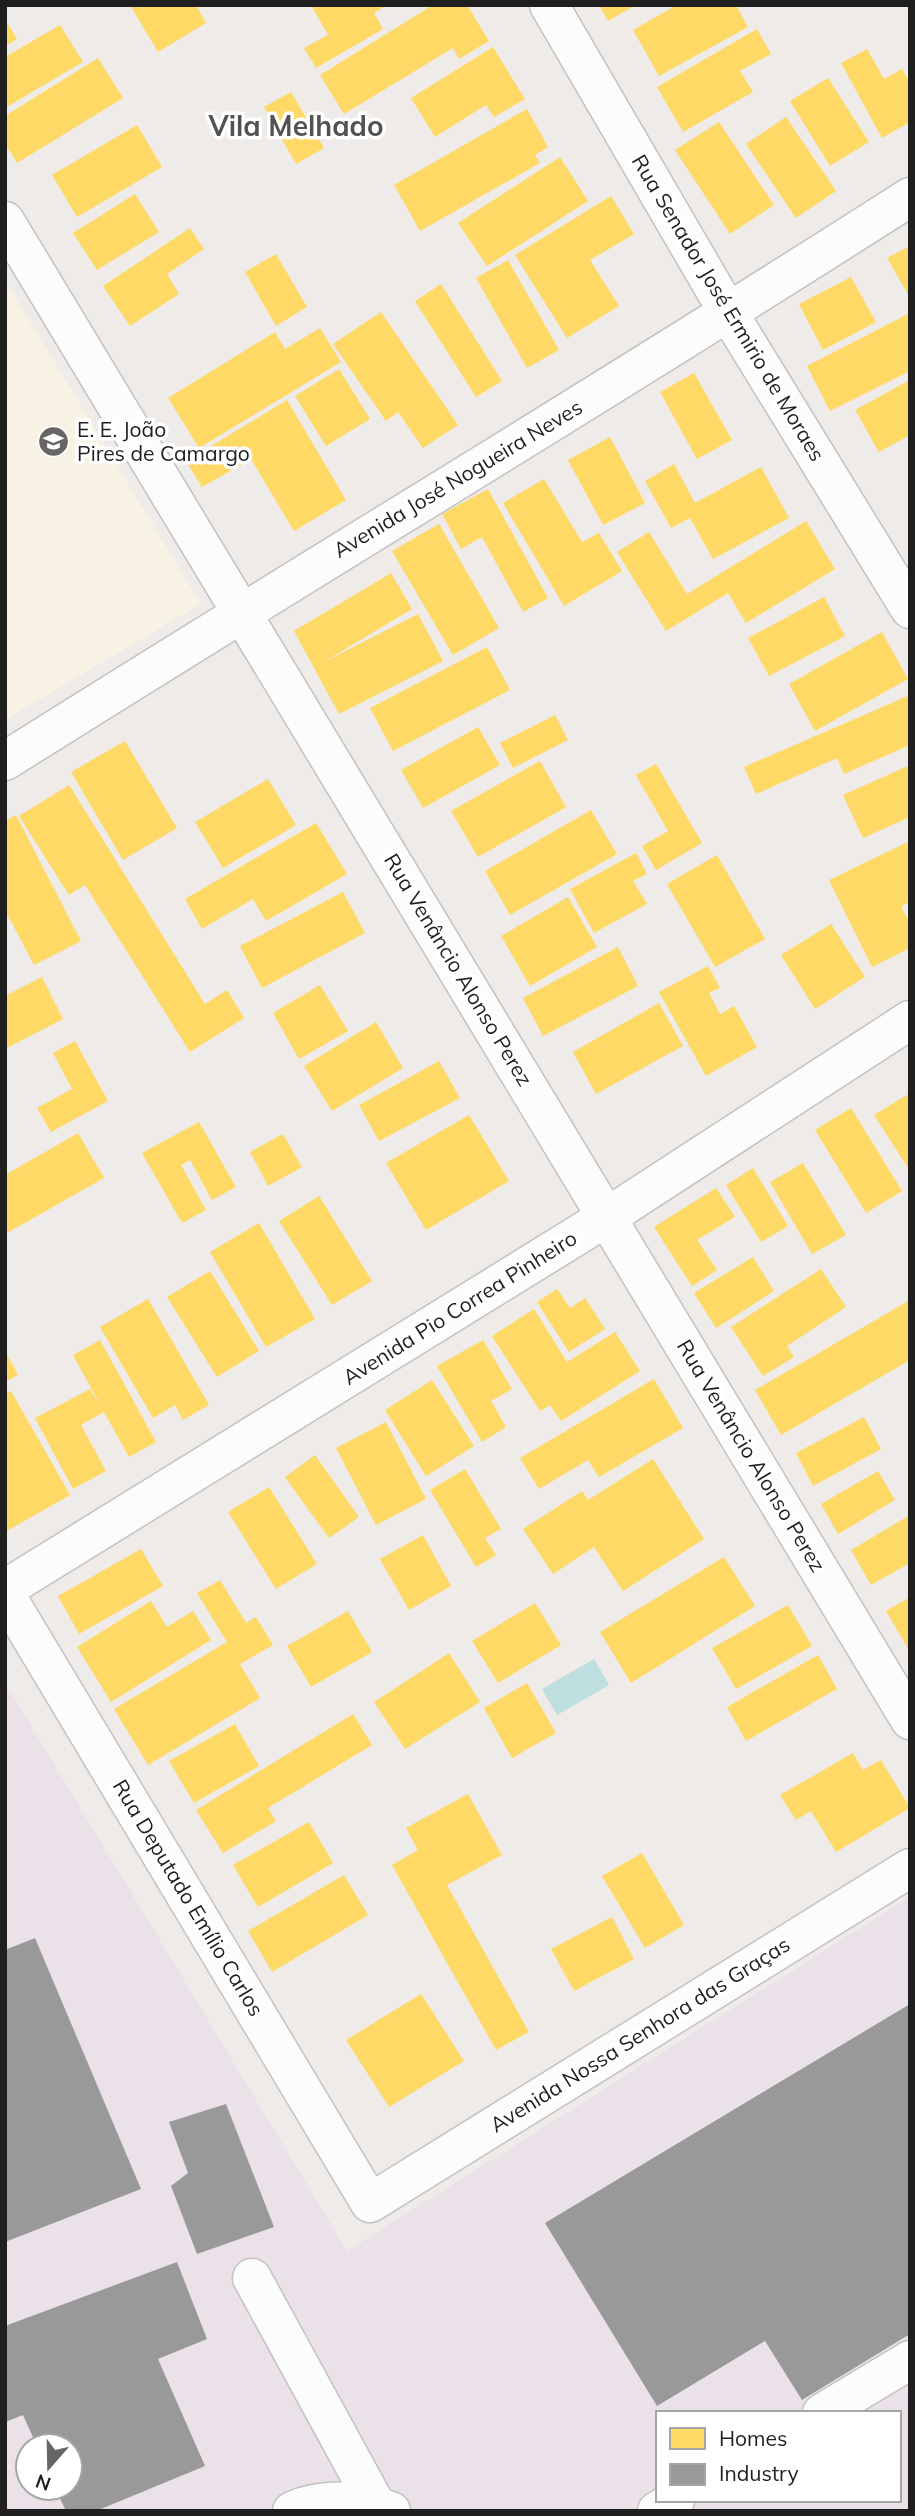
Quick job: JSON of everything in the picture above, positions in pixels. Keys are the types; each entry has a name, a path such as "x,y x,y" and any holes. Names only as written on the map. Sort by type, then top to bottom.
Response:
{"street":[{"name":"Rua Senador José Ermirio de Moraes","path":"549,5 729,313 910,608"},
{"name":"Avenida José Nogueira Neves","path":"5,761 240,612 729,313 910,197"},
{"name":"Rua Venâncio Alonso Perez","path":"5,221 910,1720"},
{"name":"Avenida Pio Correa Pinheiro","path":"5,1591 607,1217 910,1020"},
{"name":"Rua Deputado Emílio Carlos","path":"5,1591 370,2203"},
{"name":"Avenida Nossa Senhora das Graças","path":"370,2203 910,1868"},
{"path":"252,2278 383,2508"},
{"path":"825,2411 910,2360"},
{"path":"292,2511 311,2502 383,2508"}],"shaded area":[{"name":"E. E. João Pires de Camargo","path":"5,280 201,604 5,720"},
{"path":"5,1683 347,2251 910,1897 910,2511 5,2511"}],"water":[{"path":"594,1659 609,1685 557,1715 542,1689"}],"building: Homes":[{"path":"130,5 196,5 206,23 158,52"},
{"path":"311,5 387,5 374,13 383,29 316,68 304,48 328,35"},
{"path":"433,5 467,5 489,41 459,59 453,48 344,114 320,75"},
{"path":"599,5 636,5 608,21"},
{"path":"677,5 736,5 748,27 659,76 633,30"},
{"path":"5,19 17,39 5,46"},
{"path":"60,25 83,62 5,108 5,57"},
{"path":"757,29 771,54 740,71 753,92 683,132 657,87"},
{"path":"493,47 525,99 494,117 486,105 435,137 411,98"},
{"path":"867,49 884,79 902,69 910,83 910,122 882,138 841,63"},
{"path":"98,58 123,98 17,163 5,143 5,116"},
{"path":"828,78 869,142 830,166 790,101"},
{"path":"291,92 324,148 296,164 264,107"},
{"path":"527,109 548,147 535,155 540,163 420,231 394,185"},
{"path":"786,117 836,191 796,218 746,144"},
{"path":"719,122 774,205 730,234 675,150"},
{"path":"137,125 162,167 77,217 52,175"},
{"path":"560,157 588,201 487,266 458,223"},
{"path":"135,194 159,232 97,270 73,233"},
{"path":"611,196 634,234 590,260 619,306 567,338 515,255"},
{"path":"190,228 204,249 167,274 179,294 130,326 103,286"},
{"path":"910,246 910,298 887,258"},
{"path":"276,254 307,307 276,326 245,272"},
{"path":"508,260 559,350 527,368 476,278"},
{"path":"851,277 876,322 823,350 799,304"},
{"path":"441,284 502,381 476,397 415,301"},
{"path":"381,312 458,425 423,448 398,412 386,421 333,344"},
{"path":"910,313 910,371 830,411 807,366"},
{"path":"320,328 341,362 199,448 168,398 275,332 285,349"},
{"path":"339,369 370,419 326,446 295,396"},
{"path":"694,373 732,440 697,459 660,392"},
{"path":"910,380 910,435 879,452 855,410"},
{"path":"287,400 346,500 294,531 251,459 202,487 186,461"},
{"path":"610,437 645,503 603,525 568,460"},
{"path":"674,464 695,503 761,467 789,518 713,559 690,518 671,528 645,481"},
{"path":"544,479 582,542 599,533 622,571 564,606 503,503"},
{"path":"488,489 548,598 523,612 482,537 461,549 442,514"},
{"path":"806,521 835,569 746,623 728,593 666,631 617,552 649,532 687,594"},
{"path":"439,524 499,628 453,655 392,551"},
{"path":"391,573 412,609 322,663 418,614 443,661 339,714 294,631"},
{"path":"824,597 845,636 769,676 748,638"},
{"path":"882,632 908,679 815,731 789,684"},
{"path":"487,647 510,690 393,751 370,708"},
{"path":"910,695 910,745 844,774 837,758 756,794 744,767"},
{"path":"555,715 568,740 513,768 500,743"},
{"path":"478,727 500,765 423,808 401,770"},
{"path":"125,741 177,828 123,860 71,772"},
{"path":"540,761 566,807 478,857 451,811"},
{"path":"656,764 702,843 656,870 642,846 668,831 636,775"},
{"path":"910,765 910,817 863,838 843,795"},
{"path":"268,779 296,825 223,868 195,822"},
{"path":"69,785 205,1004 227,990 244,1018 190,1052 85,885 69,895 19,816"},
{"path":"591,810 617,854 510,915 485,871"},
{"path":"16,815 81,941 34,965 5,910 5,821"},
{"path":"316,823 347,874 266,921 253,899 202,929 185,899"},
{"path":"910,841 910,902 901,906 910,924 910,948 872,967 829,880"},
{"path":"636,853 647,874 633,881 647,904 594,933 570,889"},
{"path":"717,855 765,939 715,967 667,884"},
{"path":"343,892 365,933 262,988 240,946"},
{"path":"568,897 597,947 530,986 501,936"},
{"path":"831,924 865,977 815,1009 781,955"},
{"path":"618,947 638,986 543,1036 523,998"},
{"path":"708,966 720,988 709,993 720,1014 734,1006 757,1047 706,1076 659,992"},
{"path":"42,977 63,1019 5,1049 5,996"},
{"path":"320,985 348,1031 299,1059 273,1013"},
{"path":"659,1003 683,1046 596,1094 573,1052"},
{"path":"376,1022 403,1068 332,1111 304,1066"},
{"path":"75,1041 108,1101 51,1132 37,1108 72,1089 53,1053"},
{"path":"439,1061 460,1098 379,1141 359,1105"},
{"path":"910,1093 910,1171 874,1115"},
{"path":"851,1108 902,1191 866,1213 815,1130"},
{"path":"469,1115 509,1181 426,1230 386,1163"},
{"path":"199,1122 236,1187 212,1200 190,1160 181,1165 206,1210 182,1223 142,1153"},
{"path":"78,1133 104,1178 7,1233 5,1175"},
{"path":"283,1134 302,1167 268,1186 250,1152"},
{"path":"803,1163 846,1235 812,1254 770,1182"},
{"path":"753,1168 788,1226 761,1242 726,1185"},
{"path":"716,1188 735,1217 697,1240 717,1270 692,1286 654,1227"},
{"path":"319,1196 372,1281 332,1305 279,1221"},
{"path":"259,1223 315,1319 266,1347 210,1252"},
{"path":"753,1257 774,1291 716,1328 694,1293"},
{"path":"821,1269 846,1307 787,1346 794,1357 763,1376 731,1327"},
{"path":"210,1271 259,1351 217,1377 167,1297"},
{"path":"557,1289 570,1308 585,1298 605,1329 569,1352 537,1302"},
{"path":"148,1299 209,1405 183,1420 175,1405 153,1418 100,1327"},
{"path":"910,1300 910,1360 781,1435 755,1390"},
{"path":"534,1309 567,1362 615,1332 640,1371 561,1421 550,1405 540,1411 492,1336"},
{"path":"100,1340 156,1442 129,1457 104,1412 81,1425 106,1471 73,1489 35,1418 90,1389 102,1408 73,1355"},
{"path":"483,1340 512,1389 491,1401 506,1427 482,1442 437,1366"},
{"path":"5,1350 18,1375 5,1382"},
{"path":"654,1379 683,1428 599,1477 588,1460 539,1489 520,1458"},
{"path":"432,1380 474,1446 426,1476 385,1410"},
{"path":"11,1391 70,1495 5,1532 5,1394"},
{"path":"864,1417 881,1449 813,1486 796,1453"},
{"path":"386,1422 426,1499 376,1525 336,1448"},
{"path":"315,1455 359,1517 329,1538 285,1477"},
{"path":"653,1459 704,1539 623,1591 594,1547 553,1574 523,1529 582,1491 588,1500"},
{"path":"465,1469 501,1529 485,1538 496,1555 476,1567 430,1490"},
{"path":"878,1471 895,1500 838,1534 821,1504"},
{"path":"269,1487 317,1564 276,1589 228,1512"},
{"path":"910,1515 910,1563 871,1585 851,1550"},
{"path":"423,1535 451,1586 409,1610 380,1559"},
{"path":"141,1549 163,1586 79,1634 58,1596"},
{"path":"724,1557 755,1606 631,1683 600,1632"},
{"path":"220,1580 246,1623 256,1617 273,1645 240,1664 260,1698 148,1765 114,1709 227,1642 197,1593"},
{"path":"910,1597 910,1652 886,1611"},
{"path":"151,1601 167,1627 193,1611 211,1640 111,1702 77,1647"},
{"path":"535,1603 561,1645 498,1683 472,1641"},
{"path":"788,1605 812,1646 736,1689 712,1648"},
{"path":"348,1611 372,1652 311,1687 287,1646"},
{"path":"449,1653 480,1702 405,1749 374,1702"},
{"path":"818,1655 837,1689 746,1741 727,1707"},
{"path":"527,1683 556,1733 512,1758 484,1708"},
{"path":"353,1714 372,1745 268,1808 276,1821 223,1853 196,1810"},
{"path":"235,1724 259,1766 194,1803 169,1761"},
{"path":"853,1753 863,1770 881,1760 910,1808 836,1852 811,1811 796,1820 780,1795"},
{"path":"468,1794 502,1855 447,1885 529,2032 496,2050 392,1865 418,1850 406,1828"},
{"path":"309,1822 333,1863 258,1907 233,1865"},
{"path":"642,1853 684,1925 645,1948 602,1876"},
{"path":"344,1875 368,1915 272,1972 248,1931"},
{"path":"612,1917 634,1959 574,1991 551,1949"},
{"path":"421,1994 464,2061 389,2107 346,2040"}],"building: Industry":[{"path":"35,1938 141,2189 5,2242 5,1950"},
{"path":"910,2004 910,2334 802,2400 765,2341 657,2406 545,2223"},
{"path":"226,2104 274,2227 197,2254 171,2186 188,2173 169,2122"},
{"path":"177,2262 207,2339 158,2359 205,2466 96,2511 66,2511 62,2502 84,2502 84,2432 31,2432 23,2415 5,2422 5,2326"}],"place":[{"name":"E. E. João Pires de Camargo","path":"54,442"}],"district":[{"name":"Vila Melhado","path":"296,126"}]}
